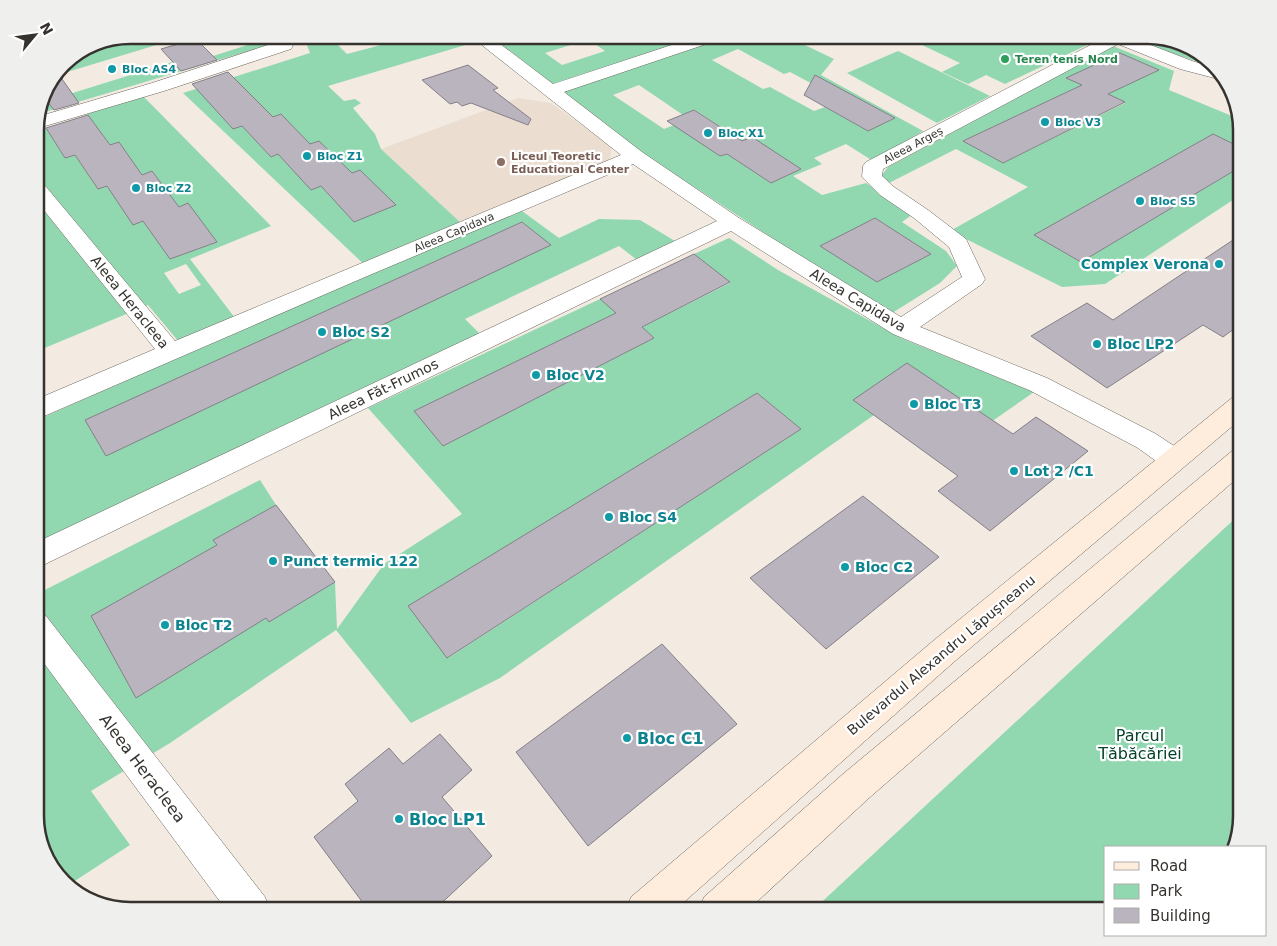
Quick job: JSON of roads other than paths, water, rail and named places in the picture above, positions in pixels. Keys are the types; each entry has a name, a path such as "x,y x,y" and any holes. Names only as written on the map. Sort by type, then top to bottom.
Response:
{"main road":[{"name":"Bulevardul Alexandru Lăpușneanu","path":"655,902 944,651 1233,411"},
{"path":"728,902 856,786 1233,466"}],"street":[{"path":"45,120 158,87 285,44"},
{"name":"Aleea Capidava","path":"491,44 549,91 635,156 732,222 901,328 1038,384 1142,438 1173,460"},
{"path":"549,91 691,44"},
{"name":"Aleea Argeș","path":"901,328 974,279 958,244 921,214 887,191 872,177 873,166 1098,44"},
{"name":"Aleea Argeș","path":"1134,44 1210,71"},
{"name":"Aleea Capidava","path":"170,351 635,156"},
{"name":"Aleea Heracleea","path":"44,197 170,351 44,407"},
{"name":"Aleea Făt-Frumos","path":"44,553 732,222"},
{"name":"Aleea Heracleea","path":"44,638 244,902"}],"place":[{"name":"Teren tenis Nord","path":"1005,59"},
{"name":"Bloc AS4","path":"112,69"},
{"name":"Bloc V3","path":"1045,122"},
{"name":"Bloc X1","path":"708,133"},
{"name":"Bloc Z1","path":"307,156"},
{"name":"Liceul Teoretic Educational Center","path":"501,162"},
{"name":"Bloc Z2","path":"136,188"},
{"name":"Bloc S5","path":"1140,201"},
{"name":"Complex Verona","path":"1219,264"},
{"name":"Bloc S2","path":"322,332"},
{"name":"Bloc LP2","path":"1097,344"},
{"name":"Bloc V2","path":"536,375"},
{"name":"Bloc T3","path":"914,404"},
{"name":"Lot 2 /C1","path":"1014,471"},
{"name":"Bloc S4","path":"609,517"},
{"name":"Punct termic 122","path":"273,561"},
{"name":"Bloc C2","path":"845,567"},
{"name":"Bloc T2","path":"165,625"},
{"name":"Bloc C1","path":"627,738"},
{"name":"Bloc LP1","path":"399,819"}],"park label":[{"name":"Parcul Tăbăcăriei","path":"1140,744"}]}
